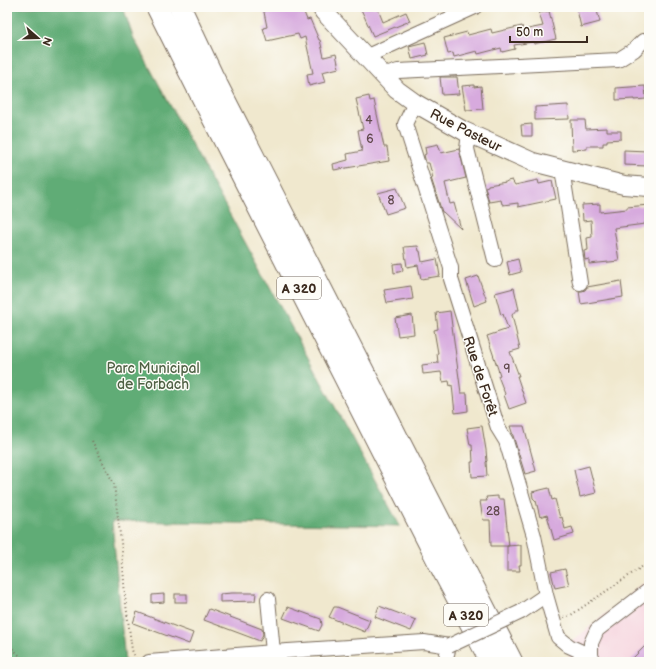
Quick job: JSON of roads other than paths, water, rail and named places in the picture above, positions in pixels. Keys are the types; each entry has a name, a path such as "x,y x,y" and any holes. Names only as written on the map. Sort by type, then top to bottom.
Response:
{"highway":[{"name":"A 320","path":"157,7 442,569 491,662"},
{"name":"A 320","path":"180,7 212,75 512,662"},
{"path":"442,569 462,626 478,662"},
{"path":"500,638 517,662"}],"main road":[{"name":"Rue Pasteur","path":"321,7 365,57 397,90 415,103 469,133 533,162 624,186 649,187"}],"street":[{"path":"365,57 476,7"},
{"path":"383,76 398,71 618,60 634,50 643,41 649,41"},
{"name":"Rue de Forêt","path":"415,103 405,124 451,268 451,279 461,314 498,428 506,441 534,536 546,595 558,637 569,646 593,659"},
{"path":"469,133 467,149 494,260"},
{"path":"562,169 580,283"},
{"path":"593,659 591,643 597,630 649,590"},
{"path":"149,662 211,656 270,657 424,642 449,646 521,612 546,595"},
{"path":"268,599 270,657"},
{"path":"445,662 449,646"},
{"path":"211,656 225,662"}],"park label":[{"name":"Parc Municipal de Forbach","path":"153,376"}]}
